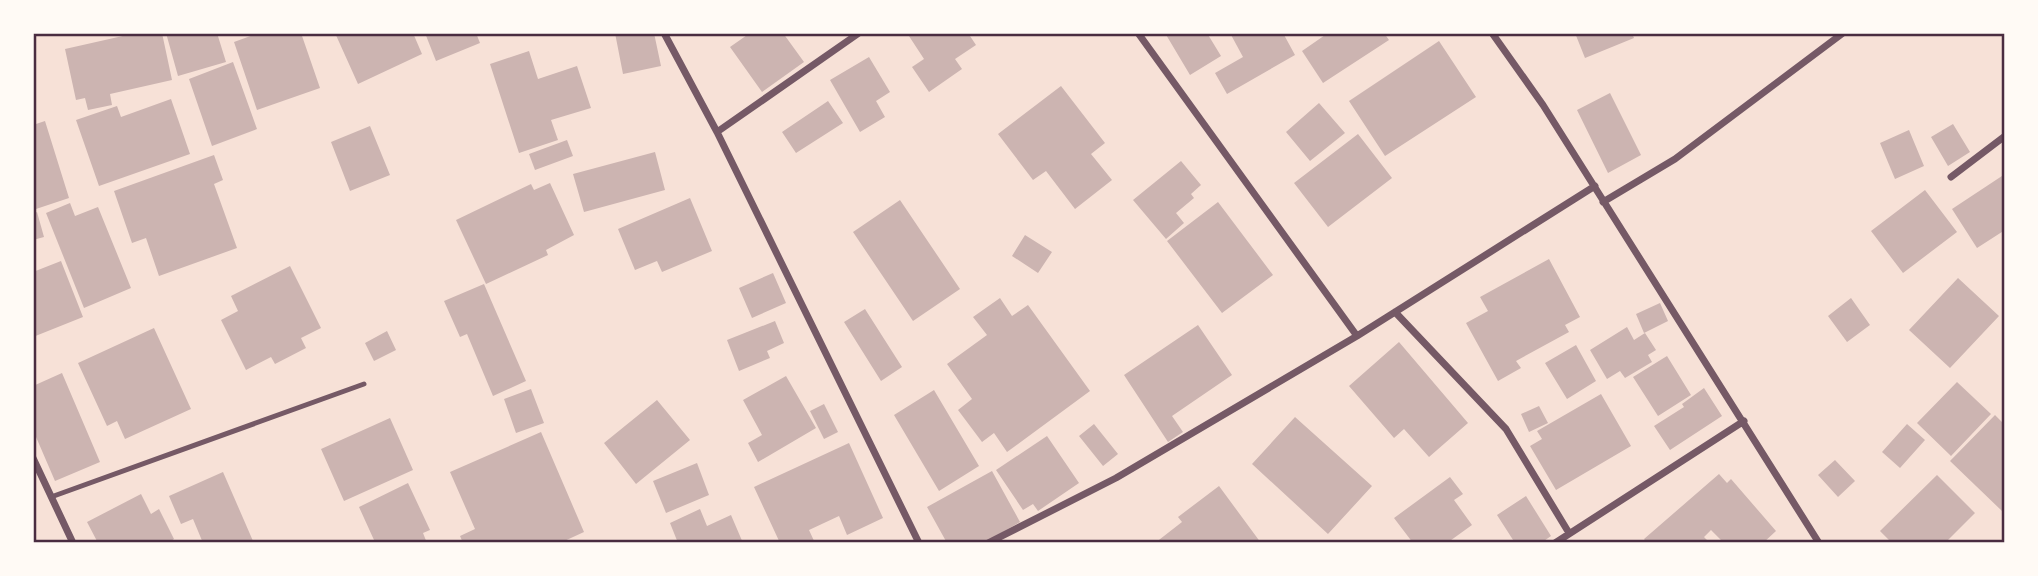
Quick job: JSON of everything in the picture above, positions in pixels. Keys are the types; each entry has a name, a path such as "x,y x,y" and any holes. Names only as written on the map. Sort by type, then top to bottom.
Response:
{"street":[{"path":"664,33 718,132 919,543"},
{"path":"718,132 859,33"},
{"path":"1138,33 1357,336"},
{"path":"1492,33 1595,186 1819,543"},
{"path":"1603,202 1675,159 1843,33"},
{"path":"1951,177 2005,136"},
{"path":"988,543 1116,478 1357,336 1595,186"},
{"path":"1395,312 1506,429 1569,533"},
{"path":"1555,543 1744,421"},
{"path":"33,458 73,543"}],"lane":[{"path":"51,497 364,384"}],"building":[{"path":"136,33 162,33 172,80 110,94 112,105 88,110 85,98 76,100 65,49"},
{"path":"166,33 217,33 226,62 178,76"},
{"path":"259,33 301,33 320,88 257,110 234,42"},
{"path":"335,33 413,33 422,54 358,84"},
{"path":"425,33 476,33 480,43 436,61"},
{"path":"615,33 654,33 661,66 623,74"},
{"path":"750,33 783,33 804,62 762,92 730,47"},
{"path":"907,33 968,33 976,45 955,59 962,69 929,92 912,67 924,59"},
{"path":"1165,33 1207,33 1221,56 1190,75"},
{"path":"1230,33 1283,33 1295,55 1227,94 1215,73 1243,57"},
{"path":"1328,33 1384,33 1389,40 1323,83 1302,51"},
{"path":"1575,33 1632,33 1634,38 1585,58"},
{"path":"1439,41 1476,97 1385,156 1349,101"},
{"path":"529,51 538,79 577,66 591,108 551,120 558,140 519,153 490,64"},
{"path":"869,57 890,92 876,101 885,117 860,132 830,80"},
{"path":"233,62 257,129 212,146 189,79"},
{"path":"1061,86 1105,143 1091,154 1112,180 1075,209 1046,171 1033,180 998,134"},
{"path":"1610,93 1641,155 1608,173 1577,110"},
{"path":"171,99 190,154 99,186 76,120 117,106 121,117"},
{"path":"828,101 843,123 796,153 782,132"},
{"path":"1319,103 1345,133 1310,161 1286,132"},
{"path":"45,121 69,198 33,210 33,125"},
{"path":"1953,124 1970,152 1948,166 1931,137"},
{"path":"370,126 390,175 350,191 331,142"},
{"path":"1909,130 1924,166 1895,179 1880,143"},
{"path":"1358,134 1392,178 1328,227 1294,183"},
{"path":"567,140 573,156 535,170 529,154"},
{"path":"655,152 665,190 584,212 573,174"},
{"path":"214,155 223,180 214,184 237,248 159,276 146,238 132,243 114,191"},
{"path":"1181,161 1201,185 1191,194 1194,198 1176,213 1184,223 1166,239 1133,200"},
{"path":"2005,174 2005,230 1977,248 1952,209"},
{"path":"550,183 574,235 546,250 548,255 486,284 456,220 531,184 534,190"},
{"path":"1925,190 1957,232 1903,273 1871,231"},
{"path":"690,198 712,251 662,272 657,261 635,270 618,229"},
{"path":"900,200 960,289 913,321 853,232"},
{"path":"1218,202 1273,275 1222,313 1167,241"},
{"path":"70,203 75,216 98,207 131,288 84,308 46,213"},
{"path":"37,212 44,237 33,240 33,214"},
{"path":"1025,235 1052,252 1038,273 1012,256"},
{"path":"1549,259 1580,317 1565,325 1569,332 1516,361 1521,368 1498,381 1466,323 1488,311 1480,297"},
{"path":"61,261 83,317 33,337 33,272"},
{"path":"290,266 321,328 301,338 306,348 275,364 271,357 246,370 221,320 238,311 231,296"},
{"path":"773,273 786,303 752,318 739,288"},
{"path":"1958,278 1999,316 1950,368 1909,330"},
{"path":"484,284 526,381 493,396 467,334 460,337 444,301"},
{"path":"1000,298 1012,316 1028,305 1090,391 1007,452 994,433 982,442 958,410 972,399 947,364 987,335 973,317"},
{"path":"1851,298 1870,325 1847,342 1828,316"},
{"path":"1660,303 1668,321 1644,333 1636,314"},
{"path":"865,309 902,367 881,381 844,322"},
{"path":"775,321 784,343 767,351 770,358 739,371 727,340"},
{"path":"1198,325 1232,375 1172,416 1183,432 1168,442 1124,375"},
{"path":"1627,327 1634,340 1645,333 1656,350 1648,355 1652,362 1625,378 1620,371 1607,379 1590,350"},
{"path":"154,328 191,409 125,439 117,421 107,426 78,363"},
{"path":"387,331 396,350 374,361 365,343"},
{"path":"1399,342 1468,423 1429,457 1404,429 1394,438 1349,386"},
{"path":"1576,345 1596,381 1567,399 1545,363"},
{"path":"1667,356 1691,395 1658,416 1633,377"},
{"path":"62,373 100,462 55,481 33,430 33,386"},
{"path":"786,376 816,428 758,462 748,443 762,435 743,400"},
{"path":"1957,382 1991,414 1951,456 1917,423"},
{"path":"1704,388 1722,416 1670,450 1654,426 1684,407 1682,404"},
{"path":"531,389 544,423 516,433 504,399"},
{"path":"934,390 979,466 939,491 894,415"},
{"path":"1601,394 1631,446 1556,490 1530,446 1542,439 1537,431"},
{"path":"657,400 690,440 636,484 604,443"},
{"path":"824,404 838,432 824,439 810,411"},
{"path":"1539,406 1548,423 1529,432 1521,414"},
{"path":"1995,415 2005,425 2005,508 2002,511 1950,461"},
{"path":"1295,417 1372,486 1328,534 1252,464"},
{"path":"390,418 413,470 344,501 321,449"},
{"path":"1094,424 1118,454 1103,466 1079,436"},
{"path":"1907,424 1925,440 1900,468 1882,452"},
{"path":"541,432 584,532 560,543 463,543 460,536 475,529 450,472"},
{"path":"1047,436 1079,483 1038,511 1033,504 1023,510 996,470"},
{"path":"849,443 883,518 847,535 839,516 809,530 815,543 780,543 754,487"},
{"path":"1835,460 1855,481 1838,497 1818,475"},
{"path":"697,463 709,495 666,513 653,481"},
{"path":"992,471 1020,522 983,543 947,543 927,507"},
{"path":"223,472 253,541 250,543 203,543 193,519 181,524 169,496"},
{"path":"1719,474 1727,483 1731,479 1776,531 1763,543 1724,543 1711,530 1704,537 1710,543 1647,543 1644,539"},
{"path":"1937,475 1975,513 1945,543 1892,543 1880,531"},
{"path":"1450,477 1463,494 1454,500 1472,525 1447,543 1413,543 1394,518"},
{"path":"408,483 430,530 423,533 427,543 367,543 374,540 359,507"},
{"path":"1219,486 1261,543 1155,543 1182,522 1178,517"},
{"path":"141,494 151,514 159,509 174,539 168,543 98,543 87,522"},
{"path":"1526,496 1551,536 1541,543 1515,543 1497,515"},
{"path":"700,509 707,526 731,515 743,543 678,543 670,523"}]}
